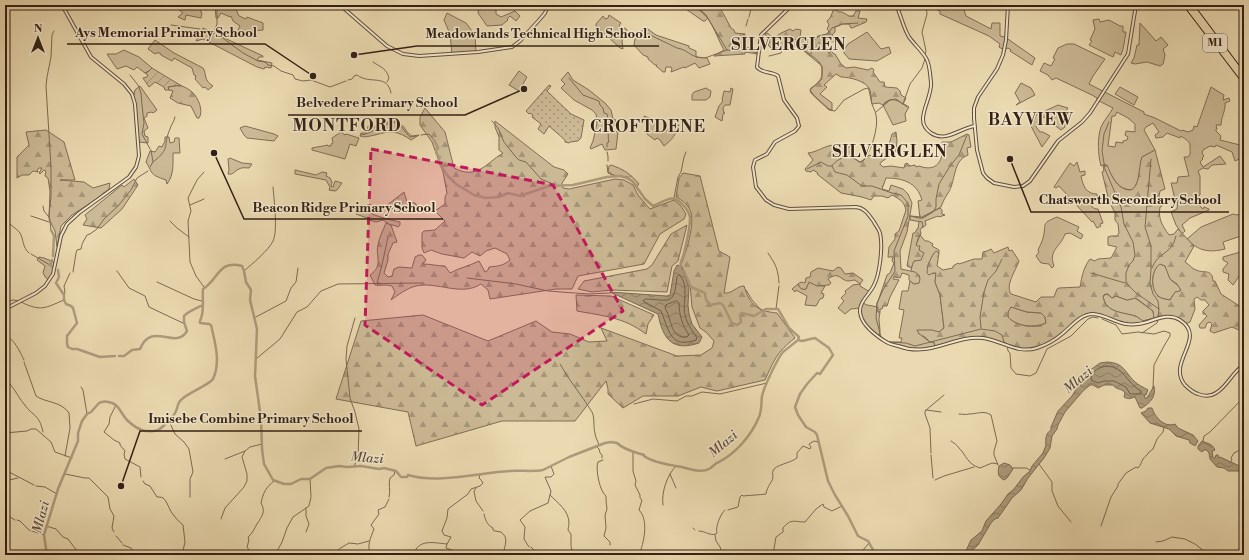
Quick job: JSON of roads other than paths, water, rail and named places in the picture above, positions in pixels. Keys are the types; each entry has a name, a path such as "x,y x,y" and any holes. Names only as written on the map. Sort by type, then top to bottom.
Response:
{"highway":[{"name":"M1","path":"1186,5 1244,81"},
{"name":"M1","path":"1191,5 1244,76"}],"street":[{"path":"5,309 45,286 53,274 61,236 67,224 79,213 127,178 135,169 140,156 135,104 131,92 123,83 91,57 62,5"},
{"path":"340,5 387,46 403,54 417,56 478,52 512,47 520,41 540,19 545,13 548,5"},
{"path":"792,5 761,35 757,66 760,70 778,76 784,100 797,118 799,126 796,130 775,142 767,154 755,160 753,167 756,189 767,201 783,208 856,207 865,211 879,231 881,247 877,280 862,303 860,313 865,325 884,341 906,349 915,350 977,338 986,339 1010,348 1026,350 1041,346 1061,335 1081,318 1087,315 1100,316 1119,323 1132,325 1170,316 1181,321 1189,332 1189,344 1179,370 1182,380 1192,391 1204,395 1214,394 1222,388 1237,370 1244,365"},
{"path":"896,5 907,34 926,57 928,62 932,89 922,116 925,126 932,134 945,136 952,135 966,128 975,126"},
{"path":"1008,5 1006,40 1003,55 997,70 981,91 977,100 974,114 982,171 987,178 996,184 1012,187 1020,187 1029,182 1058,141 1086,118 1126,58 1130,46 1136,5"}],"water":[{"path":"677,265 682,268 689,287 688,305 692,324 702,337 699,343 682,346 675,344 666,337 658,314 610,292 670,295 674,271"},
{"path":"1107,362 1117,364 1123,368 1139,385 1148,390 1146,395 1144,395 1145,398 1147,398 1154,386 1152,399 1145,406 1140,408 1135,397 1129,399 1124,397 1124,391 1113,385 1104,385 1098,388 1090,385 1065,412 1052,436 1050,448 1021,490 1012,498 998,518 991,523 978,545 970,552 969,555 964,555 971,540 982,531 986,521 1008,494 1030,471 1032,466 1043,453 1046,445 1046,436 1051,430 1058,411 1072,396 1080,383 1086,378 1089,371 1100,363"},
{"path":"1148,408 1152,408 1160,421 1171,425 1175,424 1178,428 1193,435 1198,441 1195,446 1190,443 1189,440 1176,436 1169,429 1150,423 1141,413 1146,411"},
{"path":"1202,441 1214,448 1215,450 1212,451 1213,458 1218,455 1219,458 1220,457 1244,468 1244,471 1228,471 1224,468 1217,467 1210,459 1207,450 1202,452 1198,449 1198,446"},
{"path":"1004,463 1010,465 1013,469 1004,480 999,476 998,472 999,466"}],"waterway":[{"path":"214,32 217,24 217,5"},
{"path":"694,5 706,15 727,50 737,51 744,49 757,53"},
{"path":"749,17 752,5"},
{"path":"925,55 926,51 922,32 927,14 926,5"},
{"path":"746,26 748,19"},
{"path":"843,24 858,23"},
{"path":"171,25 200,29"},
{"path":"811,54 814,39 818,36 828,34 832,28 840,25"},
{"path":"204,30 210,34 215,33 243,53 258,61 265,62 268,65 274,66 281,71 293,75 295,79 303,81 311,80 330,87 346,81"},
{"path":"51,230 49,214 51,197 51,167 46,86 51,57 52,35 54,31"},
{"path":"644,32 695,56 703,58"},
{"path":"741,49 744,34"},
{"path":"769,56 781,53 789,37 792,36 802,48 821,65 821,79 810,90 814,96 829,110 835,111 844,100 864,89 868,88 869,90 877,120 875,133 868,153 862,162 849,157 838,160 832,166 835,172 847,175 862,186 872,186 901,195 908,203 908,216 894,251 895,271 877,303 876,318 881,337 889,342 906,343 915,346 981,329 995,331 1002,335 1004,342 1007,344 1008,351 1010,353 1011,368 1016,374 1030,376 1036,373 1047,349 1071,336 1088,319 1093,317 1098,318"},
{"path":"705,58 727,50"},
{"path":"903,104 910,84 922,68 925,59"},
{"path":"373,62 383,68 386,72 389,78 387,82"},
{"path":"130,75 138,85 141,93 144,123 142,134 150,149"},
{"path":"348,80 357,75 362,78 382,81 386,83 391,93"},
{"path":"569,78 583,95 599,101 604,113 607,114 609,142 607,143 607,147"},
{"path":"876,112 890,100 896,99 907,107"},
{"path":"153,162 165,150 168,135 175,117"},
{"path":"396,119 410,137 416,136"},
{"path":"492,121 498,128 504,142 515,156 519,160 526,162 541,179 555,185"},
{"path":"1109,122 1104,134 1102,151 1105,169 1121,207 1124,224 1133,242 1135,255 1126,273 1126,283 1136,293 1159,309 1158,317"},
{"path":"361,135 388,123 398,123"},
{"path":"421,135 429,134 434,140"},
{"path":"911,216 923,218 933,212 936,207 939,184 959,155 967,135"},
{"path":"434,140 438,148 436,150 437,155 440,157 438,161 447,175 456,184 474,195 486,198 499,197 508,193 520,196 549,186 573,185 607,177 620,176 633,182 645,199 653,206 670,199 681,202 689,212 690,217 687,241 680,266 681,271 683,271"},
{"path":"150,167 153,162 151,150"},
{"path":"607,152 608,161"},
{"path":"674,198 678,177 681,172 686,152"},
{"path":"1151,159 1145,227 1151,246 1150,283 1153,294 1158,301 1159,309"},
{"path":"807,169 821,162 828,166 832,166"},
{"path":"607,165 608,173 616,176"},
{"path":"82,244 87,235 97,229 104,219 118,206 131,190 137,178 148,171"},
{"path":"204,172 197,180 188,198 191,211 188,221 190,262 196,276 204,287"},
{"path":"244,271 264,253 273,241 275,230 273,187"},
{"path":"190,205 204,199"},
{"path":"43,206 44,211 49,217"},
{"path":"31,216 49,222"},
{"path":"170,221 189,237"},
{"path":"10,224 20,233 25,248 29,253"},
{"path":"51,230 54,236 53,256"},
{"path":"1152,268 1156,260 1172,246 1176,236"},
{"path":"377,283 388,237"},
{"path":"73,272 76,253 77,250 81,249 82,245"},
{"path":"768,253 776,267 779,283"},
{"path":"31,254 50,265"},
{"path":"981,328 980,317 984,292 988,280 996,271 1002,259"},
{"path":"52,260 50,265 53,267"},
{"name":"Mlazi","path":"47,555 44,535 58,489 78,441 78,433 82,421 87,414 91,412 99,403 112,403 115,404 131,424 141,430 157,431 174,415 179,403 184,397 213,379 217,366 216,345 211,325 200,323 203,309 203,289 228,265 242,266 246,282 251,290 250,300 257,329 255,376 261,419 262,449 264,464 273,480 284,484 291,484 301,479 310,479 326,468 339,466 361,466 379,469 384,468 396,471 401,477 407,477 408,475 432,478 458,477 509,471 539,471 569,457 611,442 617,443 626,449 644,455 657,462 703,471 731,454 752,431 760,414 765,386 783,352 798,340 802,341 815,338 829,348 833,355 820,374 817,373 807,384 800,394 795,407 798,415 806,427 815,432 817,435 828,481 835,495 858,536 868,541 876,555"},
{"path":"254,318 286,301 291,288 296,282 298,268"},
{"path":"58,270 59,277 56,283 64,295 66,304 73,308 77,323 67,336 68,347 100,357 115,356"},
{"path":"117,271 129,288 145,296 149,307 185,324"},
{"path":"684,271 691,287 705,293 706,300 711,305 720,303 723,305 732,323 737,325 741,322 740,315 742,313 754,316 766,309 778,309 789,328 799,337 798,340"},
{"path":"64,295 64,286 70,273"},
{"path":"1091,273 1125,283"},
{"path":"467,278 516,284 548,291 574,293"},
{"path":"157,282 194,299 202,301"},
{"path":"256,359 280,339 297,312 307,307 321,291 338,284 422,283"},
{"path":"776,309 779,286"},
{"path":"746,290 752,300 762,311"},
{"path":"575,293 610,293"},
{"path":"5,302 13,300 19,301"},
{"path":"21,302 33,307 43,308 64,300"},
{"path":"119,356 124,356 132,350 140,349 145,341 151,337 157,336 176,338 182,336 187,331 184,316 203,305"},
{"path":"354,467 358,455 359,429 350,398 346,359 347,346 355,318"},
{"path":"1102,319 1116,325 1122,334 1138,332 1154,334 1164,331 1170,333 1170,336 1154,365 1153,388"},
{"path":"1142,333 1157,323 1158,320"},
{"path":"5,335 14,342 24,360"},
{"path":"24,362 36,396 62,406 69,413 70,428 65,456"},
{"path":"560,364 592,412 595,434 599,445"},
{"path":"5,379 27,408 38,418 43,432"},
{"path":"634,404 653,399 677,401 686,396 692,396 702,392 720,394 767,383"},
{"path":"81,387 83,390 87,414"},
{"path":"931,453 930,428 925,411 944,395"},
{"path":"1203,441 1204,436 1210,432 1244,397"},
{"path":"116,405 110,417 109,424 104,432 120,443 125,451 125,459 140,467 141,477"},
{"path":"926,410 941,412"},
{"path":"959,414 983,412 991,415 997,441 994,455 998,465"},
{"path":"169,421 175,434 189,449 193,472 190,479 190,497"},
{"path":"1101,526 1111,497 1118,484 1126,473 1136,467 1139,467 1144,458 1153,449 1157,439 1163,432 1164,427"},
{"path":"5,433 36,429 51,442 55,452 72,458"},
{"path":"728,510 738,507 740,497 742,495 766,494 773,477 774,469 797,458 797,453 803,446 810,449 811,447 809,444 814,441 818,442"},
{"path":"951,441 962,451 972,464 980,468 992,463 998,464"},
{"path":"225,459 245,451 250,447 262,444"},
{"path":"596,446 599,449 602,458"},
{"path":"1230,463 1234,453 1244,448"},
{"path":"221,519 225,508 244,487 247,481 247,474 242,457 245,451"},
{"path":"633,452 633,471 636,481 635,485 642,500 639,510 642,514 645,525 643,544 639,555"},
{"path":"931,455 933,478"},
{"path":"603,460 598,462 597,470 600,485 606,496 607,509 605,515 606,528 604,536 610,542 610,545"},
{"path":"1039,464 1052,482 1052,491 1058,506 1071,522"},
{"path":"529,547 524,539 525,527 520,520 530,511 548,503 551,491 545,477 551,477 554,474 551,466"},
{"path":"663,505 665,484 676,466"},
{"path":"935,480 974,467"},
{"path":"1012,468 1026,468 1030,470"},
{"path":"5,471 34,485"},
{"path":"389,497 390,478 394,475 395,471"},
{"path":"65,474 89,478 108,497 110,509 114,516 112,528 114,532"},
{"path":"670,474 676,488"},
{"path":"414,555 419,546 423,544 447,544 451,537 444,535 442,531 447,518 448,509 468,494 471,489 480,486 483,483 479,478 480,475"},
{"path":"5,481 18,478"},
{"path":"310,479 311,496"},
{"path":"143,481 145,484 150,486 157,497 162,497 164,499 172,513 183,525 185,542 182,555"},
{"path":"247,555 249,550 247,547 249,540 248,537 263,514 261,503 265,490 274,481"},
{"path":"36,486 45,487 57,494"},
{"path":"476,488 474,491 476,501 483,511"},
{"path":"550,495 562,508 569,519 568,530 571,534 571,547 574,555"},
{"path":"275,555 293,517 309,506 311,497"},
{"path":"371,555 369,545 374,529 371,525 379,514 378,510 385,507 389,499"},
{"path":"768,555 774,549 776,537 783,532 783,528 788,523 793,521 805,522 816,509 823,504 824,507 832,511 842,506"},
{"path":"306,508 306,516 309,524 306,532"},
{"path":"699,531 716,534 719,520 725,510"},
{"path":"484,514 487,522 493,530 501,532 506,539 504,555"},
{"path":"5,517 10,517 15,520"},
{"path":"17,520 29,530 44,535"},
{"path":"46,526 56,529 63,537 68,539 80,555"},
{"path":"715,535 716,541 723,555"},
{"path":"116,536 122,543"},
{"path":"1156,542 1172,537 1185,539 1195,544 1208,554"},
{"path":"333,555 349,543 358,544 369,541"},
{"path":"859,555 869,543"},
{"path":"447,544 446,548 462,555"},
{"path":"123,545 131,548 136,555"},
{"path":"531,547 536,552 536,555"}],"place":[{"name":"Meadowlands Technical High School.","path":"354,55"},
{"name":"Ays Memorial Primary School","path":"313,76"},
{"name":"Belvedere Primary School","path":"524,89"},
{"name":"Beacon Ridge Primary School","path":"214,153"},
{"name":"Chatsworth Secondary School","path":"1010,159"},
{"name":"Imisebe Combine Primary School","path":"121,486"}],"district":[{"name":"SILVERGLEN","path":"789,45"},
{"name":"BAYVIEW","path":"1031,120"},
{"name":"MONTFORD","path":"347,126"},
{"name":"CROFTDENE","path":"648,127"},
{"name":"SILVERGLEN","path":"890,152"}]}
